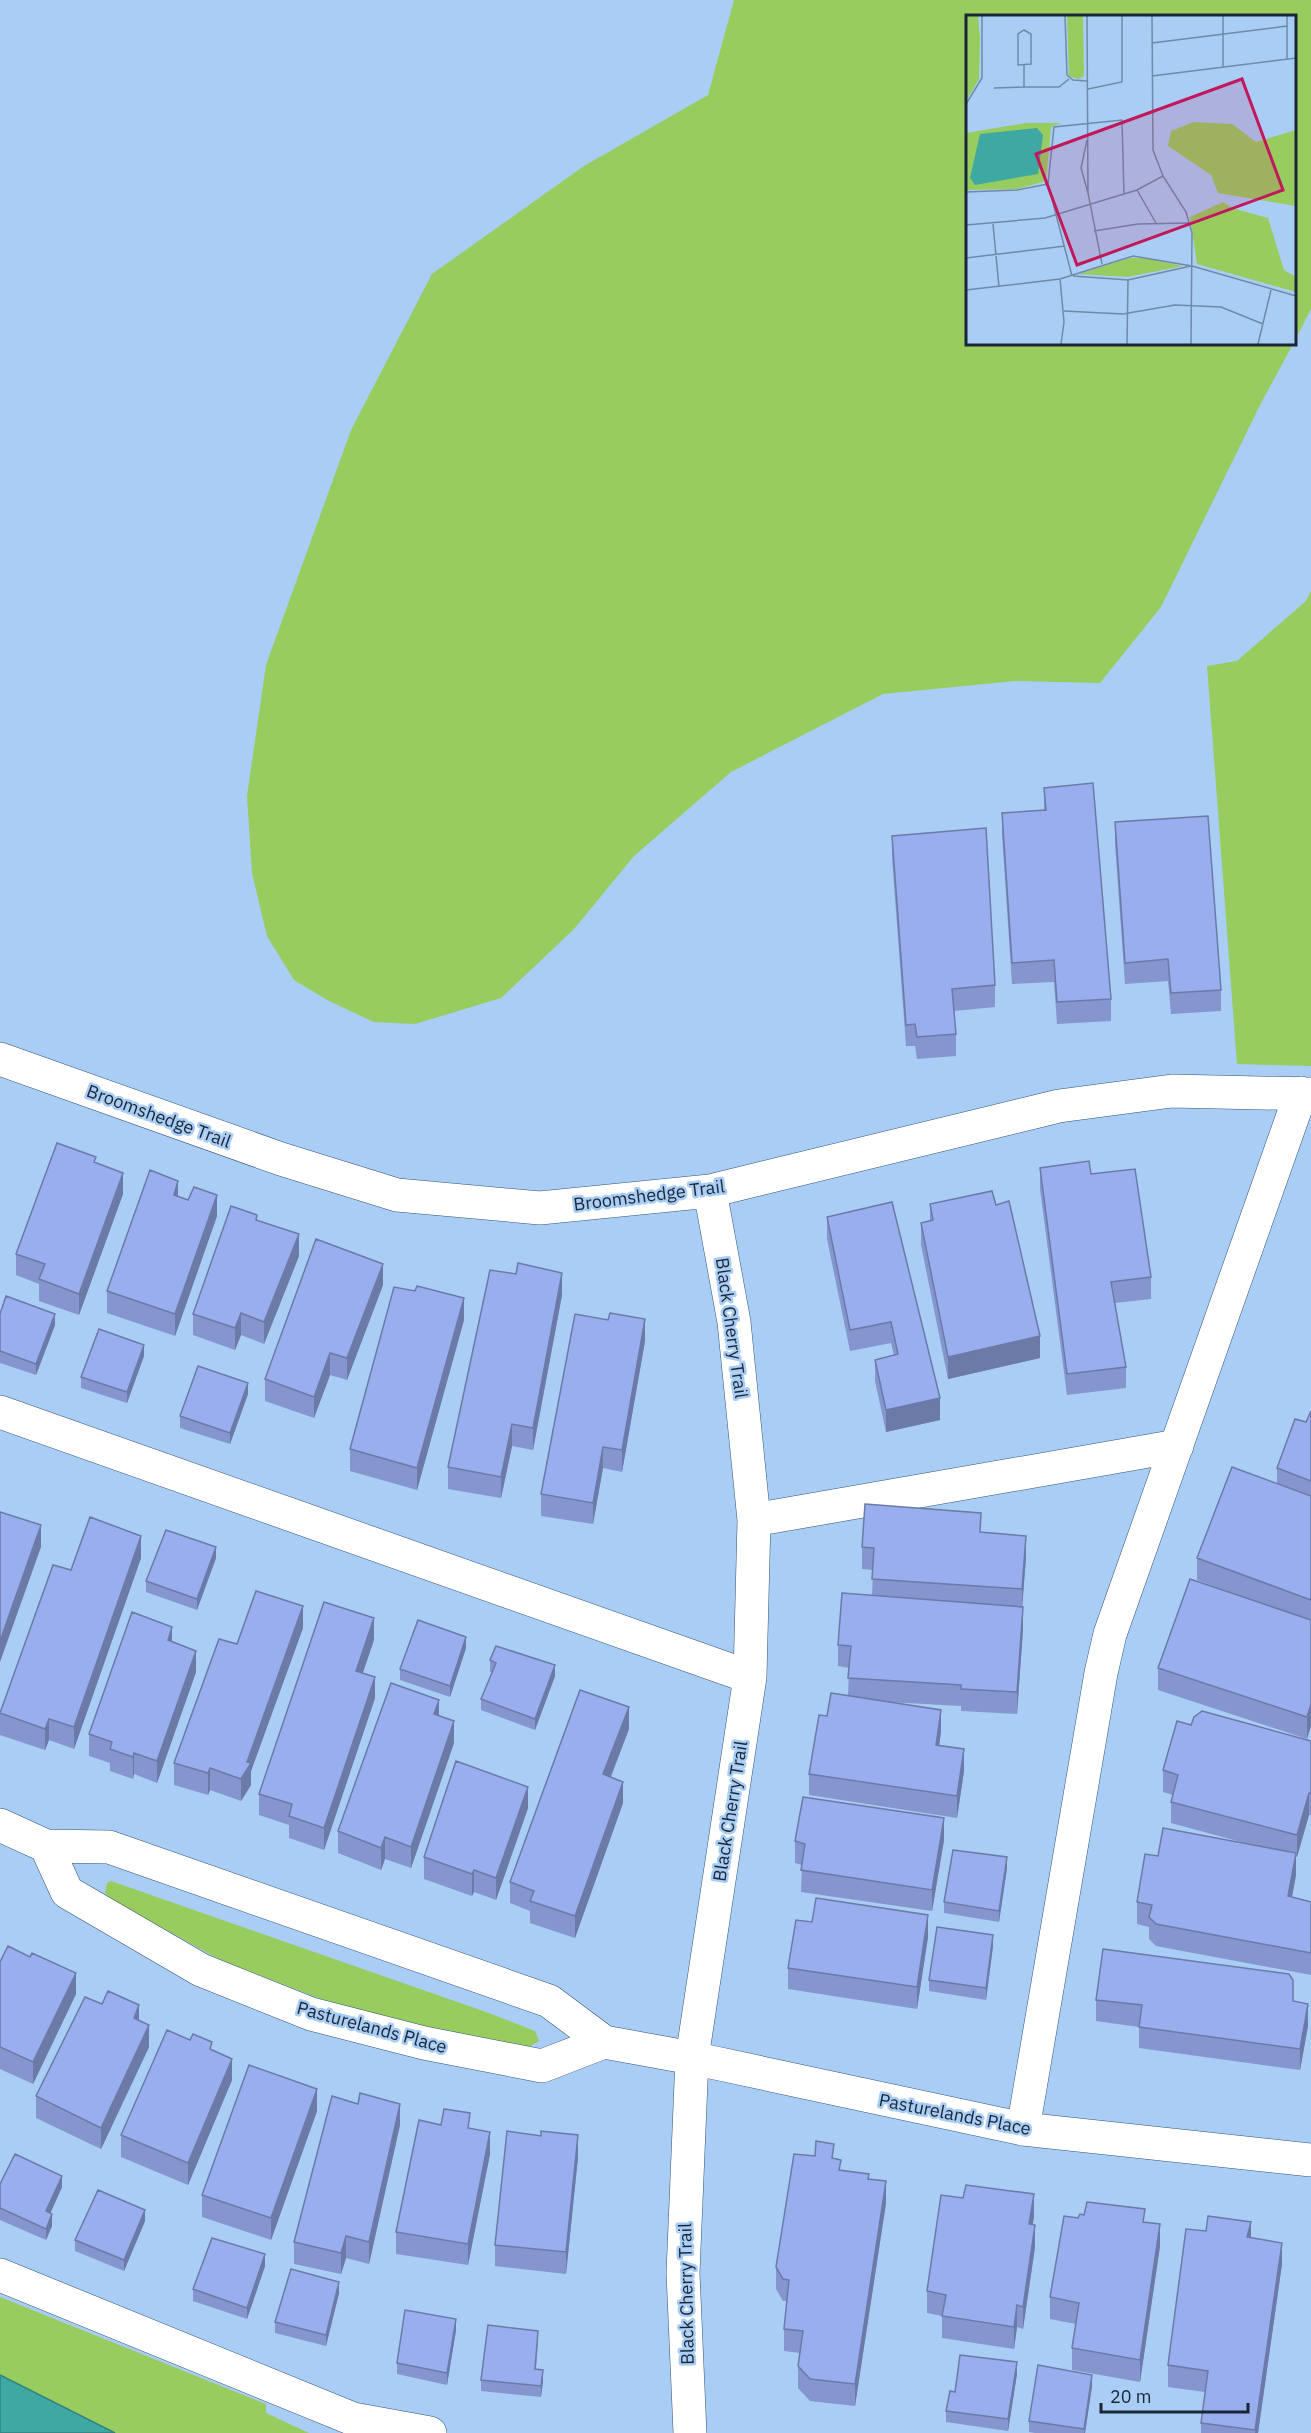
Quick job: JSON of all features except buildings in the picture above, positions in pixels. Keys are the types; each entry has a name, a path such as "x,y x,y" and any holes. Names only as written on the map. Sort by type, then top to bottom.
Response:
{"street":[{"name":"Broomshedge Trail","path":"0,1059 281,1159 397,1195 540,1208 710,1191 1059,1106 1172,1091 1306,1093"},
{"path":"1023,2129 1101,1673 1110,1634 1306,1093"},
{"name":"Black Cherry Trail","path":"690,2433 683,2273 692,2058 750,1677 754,1520 734,1322 710,1191"},
{"path":"0,1412 750,1677"},
{"path":"754,1520 1177,1446"},
{"name":"Pasturelands Place","path":"0,1825 46,1846 109,1847 549,2001 604,2042 692,2058 1023,2129 1311,2160"},
{"name":"Pasturelands Place","path":"46,1846 67,1892 201,1970 311,2013 424,2043 542,2066 604,2042"},
{"path":"0,2275 352,2426 430,2433"}],"green space":[{"path":"734,0 1311,0 1311,309 1296,338 1296,15 966,15 966,345 1292,345 1261,403 1161,607 1100,683 1015,681 883,694 731,772 634,856 574,929 501,998 415,1024 374,1022 329,1001 294,980 267,936 252,873 247,796 266,665 351,430 432,274 584,166 708,95"},
{"path":"1311,591 1311,1066 1237,1064 1207,666 1237,661 1306,601"},
{"path":"111,1881 486,2012 535,2031 539,2041 529,2047 484,2041 326,2001 222,1961 114,1901 105,1893 107,1883"},
{"path":"0,2297 266,2404 266,2413 309,2433 0,2433"}],"shaded area":[{"path":"0,2375 115,2433 0,2433"}]}
